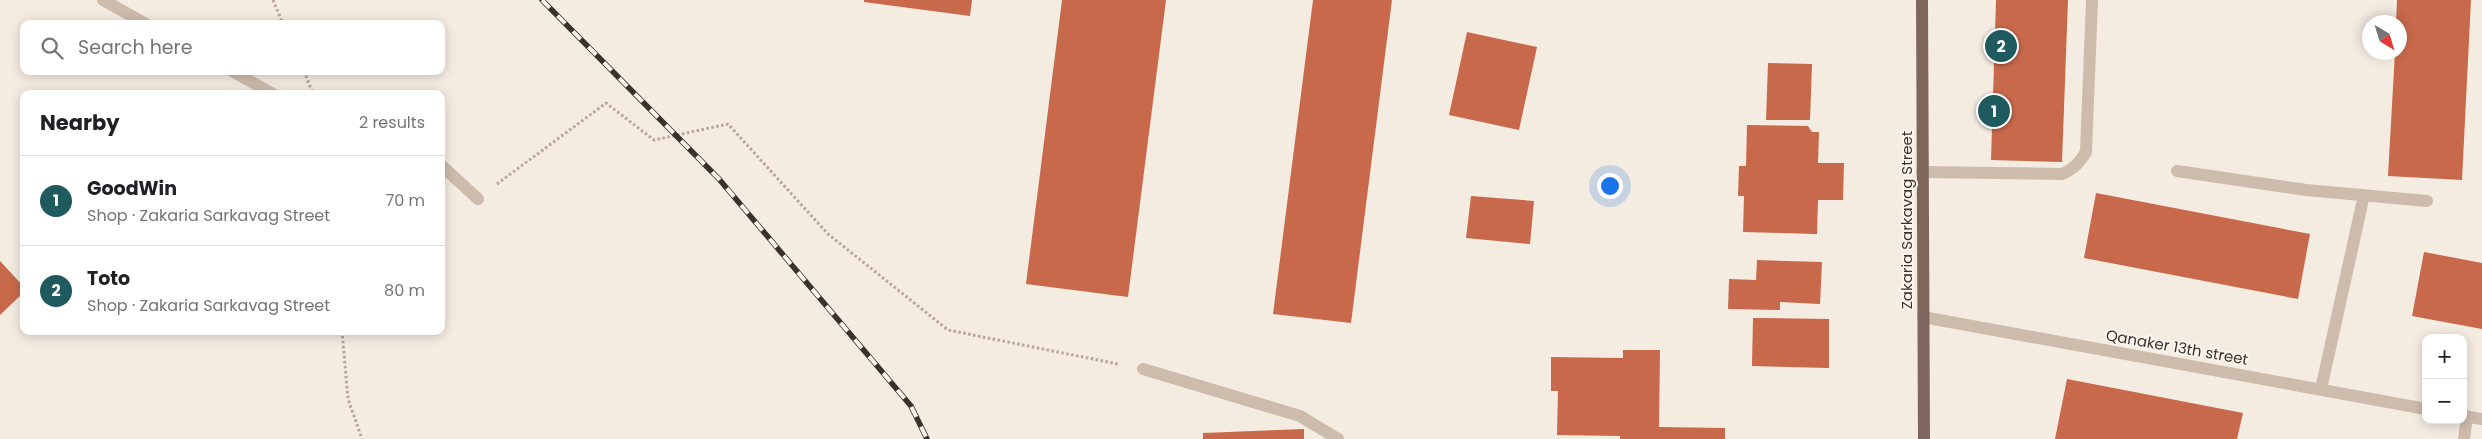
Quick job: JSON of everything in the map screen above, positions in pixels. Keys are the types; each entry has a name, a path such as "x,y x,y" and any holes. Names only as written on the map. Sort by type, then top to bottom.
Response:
{"main road":[{"name":"Zakaria Sarkavag Street","path":"1922,0 1924,439"}],"street":[{"path":"103,0 139,20"},
{"path":"1922,172 2062,174 2072,170 2086,152 2092,0"},
{"path":"239,75 266,90"},
{"path":"445,169 478,199"},
{"path":"2177,171 2306,190 2427,201"},
{"path":"2321,389 2364,195"},
{"name":"Qanaker 13th street","path":"1923,317 2422,408"},
{"path":"1143,369 1300,416 1338,439"},
{"path":"2467,416 2482,419"},
{"path":"2464,439 2465,424"}],"path":[{"path":"273,0 281,20"},
{"path":"306,75 311,90"},
{"path":"478,199 606,104 654,140 728,124 828,234 948,330 1143,369"},
{"path":"342,335 348,399 362,439"}],"building":[{"path":"864,0 972,0 970,16 864,2"},
{"path":"1062,0 1166,0 1128,297 1026,284"},
{"path":"1313,0 1392,0 1351,323 1273,314"},
{"path":"1996,0 2068,0 2062,162 1991,160"},
{"path":"2397,0 2471,0 2462,180 2388,176 2395,60 2407,60 2407,15 2396,15"},
{"path":"1467,32 1537,47 1519,130 1449,115"},
{"path":"1768,63 1812,64 1810,120 1766,120"},
{"path":"1747,125 1808,126 1812,132 1819,132 1818,163 1844,163 1843,200 1818,200 1817,234 1743,232 1744,196 1738,196 1739,166 1746,166"},
{"path":"2096,193 2310,234 2298,299 2084,258"},
{"path":"1471,196 1534,201 1530,244 1466,238"},
{"path":"2424,252 2482,263 2482,329 2412,316"},
{"path":"1757,260 1822,262 1820,304 1780,302 1780,310 1728,309 1729,279 1756,280"},
{"path":"0,261 20,283 20,296 0,315"},
{"path":"1753,318 1829,319 1829,368 1752,366"},
{"path":"1623,350 1660,350 1659,427 1725,428 1725,439 1620,439 1620,436 1557,435 1558,391 1551,391 1551,357 1623,358"},
{"path":"2067,379 2243,413 2237,439 2055,439"},
{"path":"1304,429 1304,439 1203,439 1203,433"}],"railway":[{"path":"542,0 719,179 911,406 927,439"}],"place":[{"name":"Toto","path":"2001,46"},
{"name":"GoodWin","path":"1994,111"}]}
